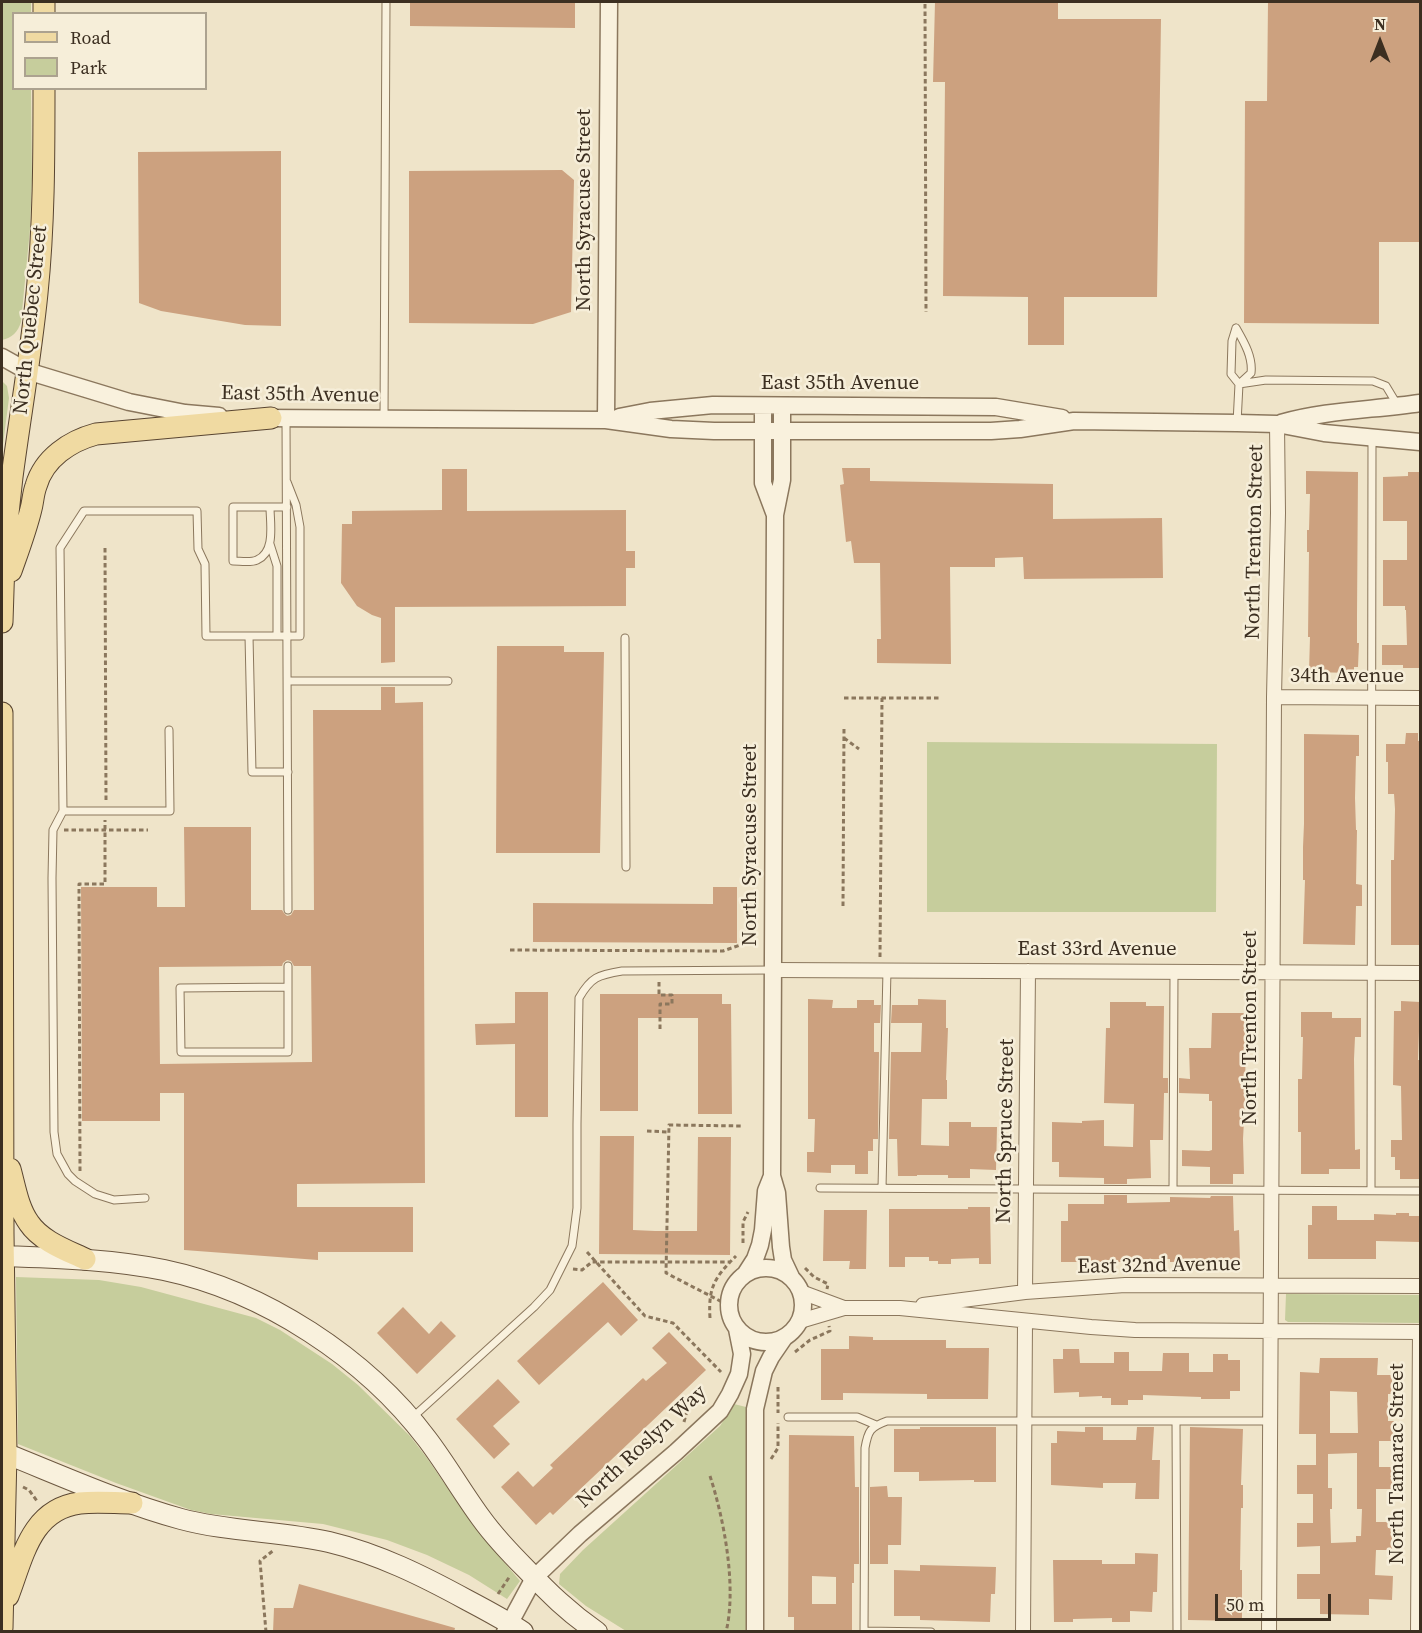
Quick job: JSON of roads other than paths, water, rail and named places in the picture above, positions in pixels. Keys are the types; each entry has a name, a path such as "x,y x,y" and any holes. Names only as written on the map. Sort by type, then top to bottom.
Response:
{"main road":[{"name":"North Quebec Street","path":"2,622 3,572 9,500 37,292 42,233 44,90"},
{"path":"2,600 40,475 57,454 69,445 96,434 278,418"},
{"path":"2,713 4,1453 2,1619"},
{"path":"3,1140 19,1201 29,1224 49,1241 85,1259"},
{"path":"2,1256 85,1259 127,1263 166,1271 210,1283 245,1296 289,1319 328,1344 376,1384 411,1419 482,1520 507,1550 556,1601 597,1632"},
{"path":"4,1453 132,1503 183,1520 329,1542 381,1557 440,1585 512,1628"},
{"path":"2,1619 27,1543 41,1522 55,1512 77,1504 132,1503"}],"street":[{"name":"North Syracuse Street","path":"606,420 609,2"},
{"name":"East 35th Avenue","path":"2,357 27,371 91,391 161,409 211,416 606,420 671,429 762,432 991,431 1020,429 1074,420"},
{"name":"East 35th Avenue","path":"1277,424 1313,415 1420,403"},
{"name":"East 35th Avenue","path":"606,420 650,411 714,405 996,407 1074,420 1277,424 1317,432 1420,442"},
{"name":"North Syracuse Street","path":"763,406 763,483 775,515"},
{"name":"North Syracuse Street","path":"782,406 782,480 775,515 772,1176 777,1193 783,1260 790,1277"},
{"name":"North Trenton Street","path":"1269,1632 1277,424"},
{"name":"34th Avenue","path":"1274,697 1420,698"},
{"name":"East 33rd Avenue","path":"773,970 1420,973"},
{"name":"North Spruce Street","path":"1025,1292 1028,971"},
{"name":"North Syracuse Street","path":"746,1274 760,1245 766,1191 772,1176"},
{"path":"755,1632 754,1409 764,1371 784,1338 800,1321 803,1309 801,1292 790,1277 769,1268 757,1269 746,1274 736,1282 730,1293 728,1305 737,1329 747,1337 759,1342 771,1342 784,1338"},
{"name":"East 32nd Avenue","path":"900,1308 1025,1292 1125,1285 1420,1286"},
{"name":"East 32nd Avenue","path":"801,1292 844,1308"},
{"name":"East 32nd Avenue","path":"800,1321 844,1308 900,1308 1135,1330 1420,1332"},
{"path":"1023,1632 1025,1321"},
{"name":"North Roslyn Way","path":"512,1628 534,1578 580,1534 720,1411 739,1374 742,1354 737,1329"},
{"name":"North Tamarac Street","path":"1418,1632 1420,1332"}],"lane":[{"path":"384,419 386,2"},
{"path":"1237,423 1239,384 1231,374 1232,340 1236,328 1244,341 1252,364 1251,373 1239,384"},
{"path":"1239,384 1266,380 1373,381 1386,386 1398,406"},
{"path":"278,418 287,482 288,910"},
{"path":"1371,1190 1372,438"},
{"path":"145,1198 114,1200 95,1194 68,1174 57,1154 54,1132 53,830 63,811 60,548 84,511 197,511 198,549 205,564 206,636 300,636 300,527 296,505 287,482"},
{"path":"270,544 264,555 256,561 233,561 233,507 287,507"},
{"path":"270,507 270,544 277,566 277,636"},
{"path":"249,636 252,772 288,772"},
{"path":"625,638 626,867"},
{"path":"288,681 448,681"},
{"path":"63,811 170,811 169,730"},
{"path":"288,966 288,987 288,1052 181,1052 180,988 288,987"},
{"path":"411,1419 550,1290 572,1246 578,1208 579,998 587,984 602,974 622,971 773,970"},
{"path":"882,1188 883,970"},
{"path":"1173,1189 1174,972"},
{"path":"820,1188 1420,1191"},
{"path":"788,1417 857,1417 876,1425"},
{"path":"931,1632 864,1631 865,1448 868,1433 876,1425 887,1421 1270,1420"},
{"path":"1176,1421 1177,1632"}]}
